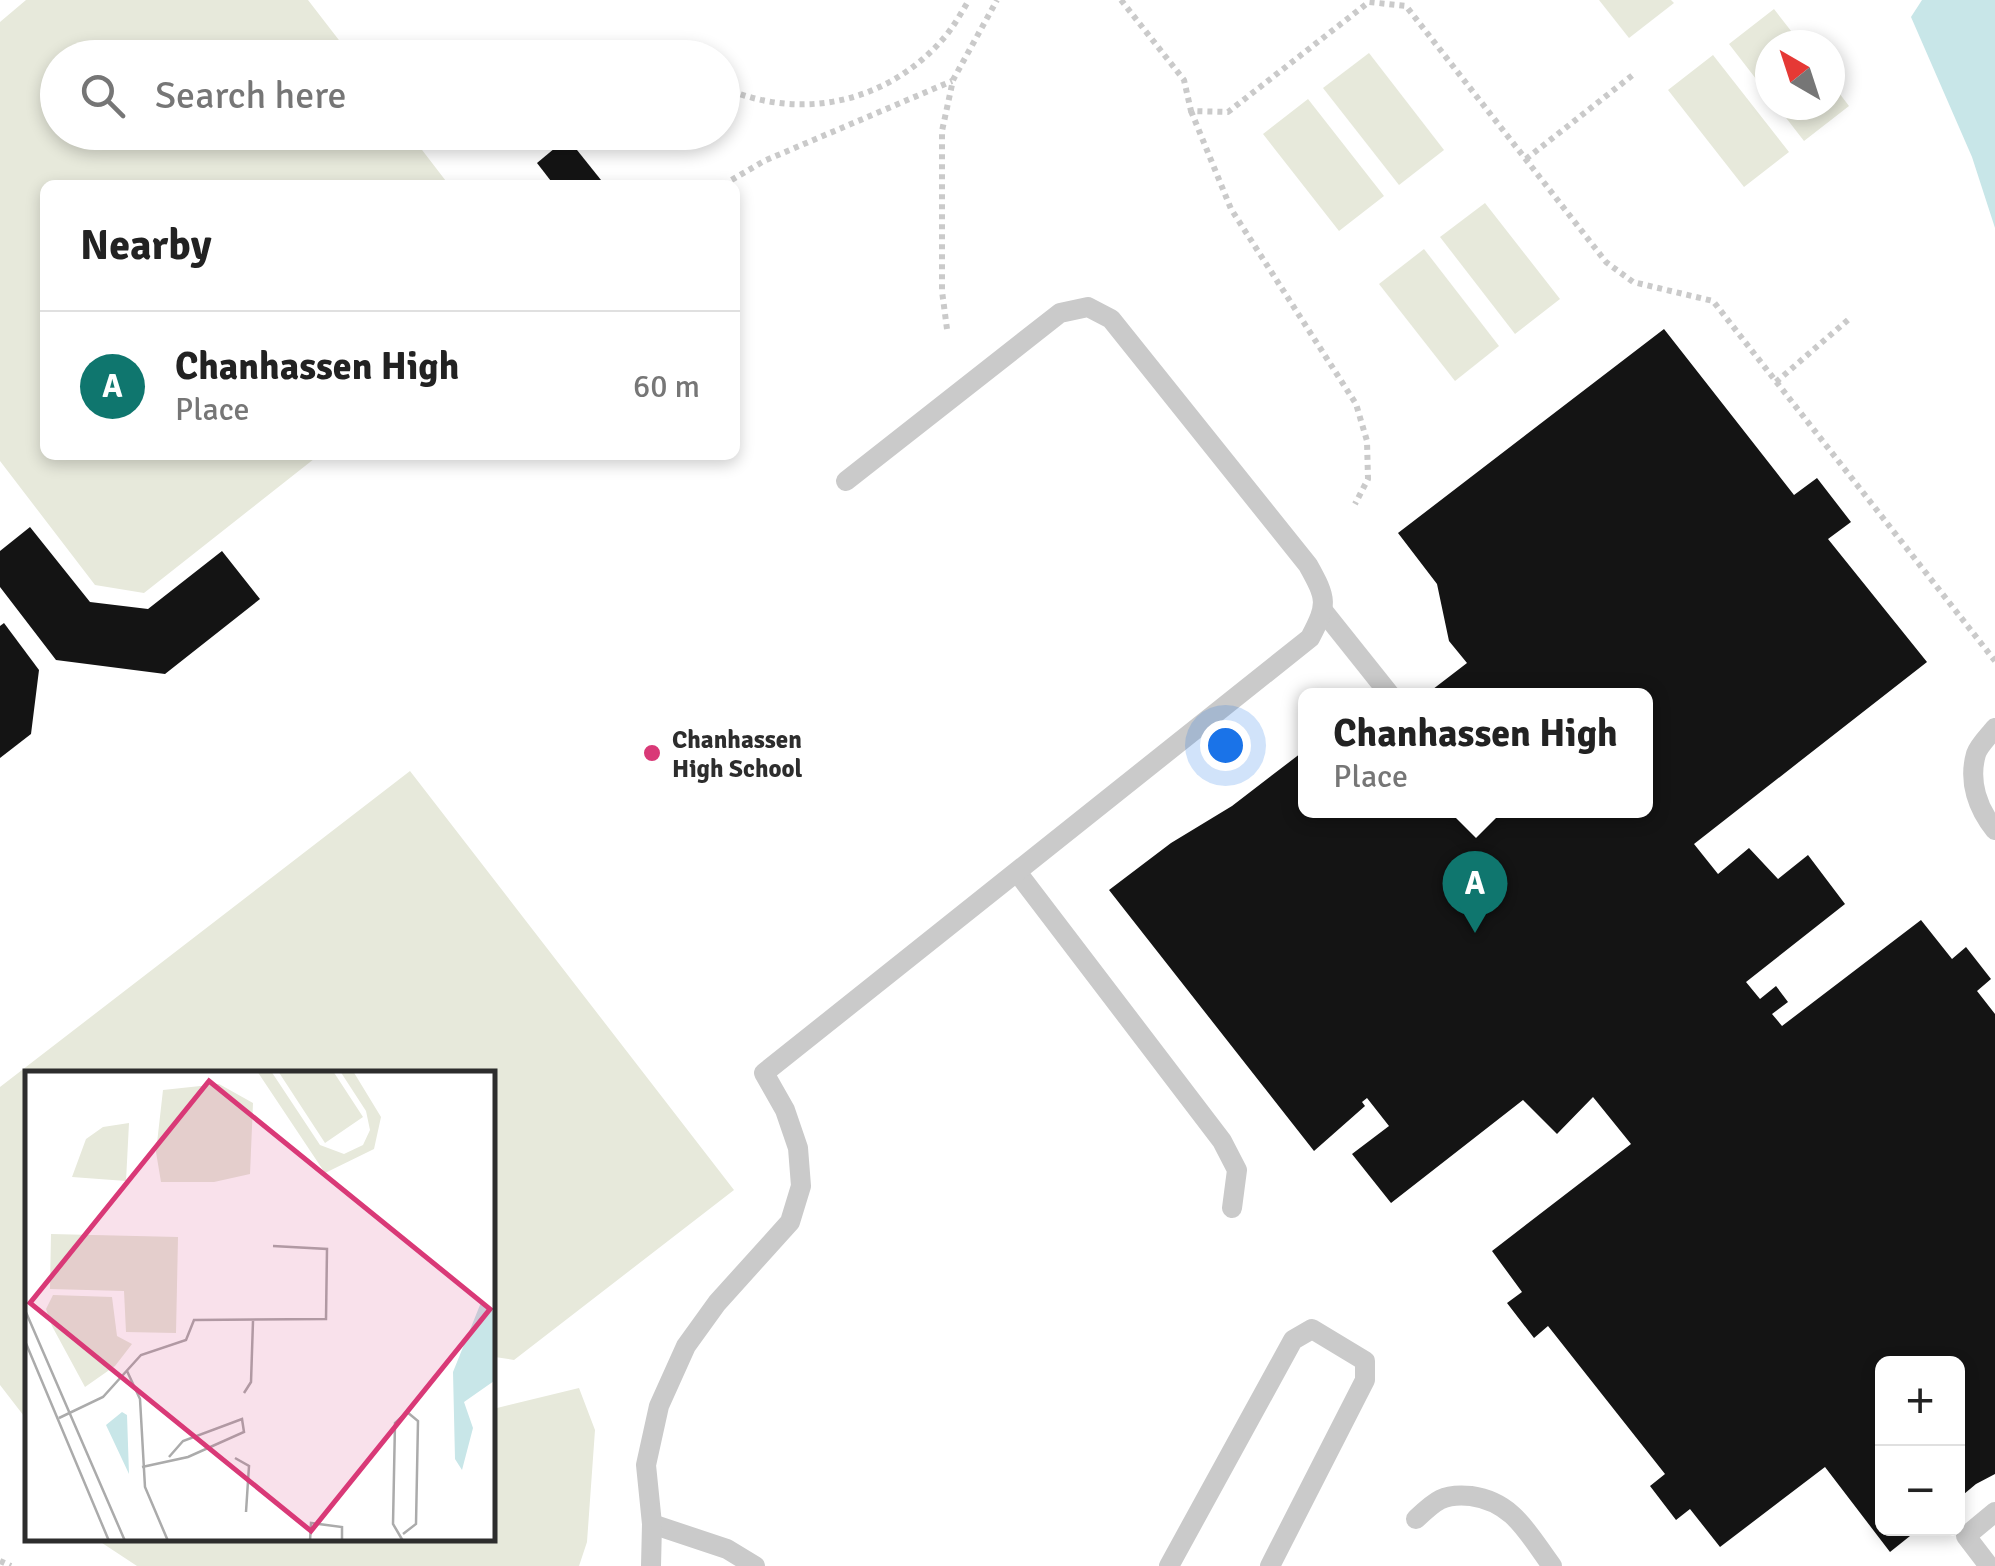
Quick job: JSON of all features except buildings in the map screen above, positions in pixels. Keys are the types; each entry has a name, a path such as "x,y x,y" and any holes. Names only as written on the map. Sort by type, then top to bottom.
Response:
{"lane":[{"path":"846,481 1060,313 1088,308 1110,319 1308,565 1321,589 1324,612 1385,688"},
{"path":"651,1566 652,1524 646,1465 659,1406 686,1346 717,1302 790,1222 801,1186 798,1148 786,1110 764,1073 1310,638 1324,612"},
{"path":"1995,728 1976,752 1973,786 1984,816 1995,830"},
{"path":"1017,872 1222,1141 1237,1170 1232,1208"},
{"path":"1169,1566 1293,1340 1312,1329 1366,1361 1365,1380 1270,1566"},
{"path":"1416,1520 1447,1496 1486,1498 1504,1506 1552,1566"},
{"path":"1990,1566 1966,1536 1995,1512"},
{"path":"652,1524 727,1549 755,1566"}],"path":[{"path":"740,94 781,105 824,105 869,93 910,69 944,38 970,0"},
{"path":"947,329 942,291 942,131 953,80 997,0"},
{"path":"1121,0 1184,80 1191,112 1231,209 1356,404 1367,441 1368,479 1355,504"},
{"path":"1191,112 1228,112 1369,2 1406,6 1606,262 1633,282 1712,302 1995,662"},
{"path":"1526,159 1634,74"},
{"path":"732,180 764,161 953,80"},
{"path":"1776,382 1849,320"},
{"path":"0,1561 10,1566"}],"shaded area":[{"path":"26,0 308,0 339,40 40,40 40,150 422,150 445,180 40,180 40,460 313,460 144,593 95,585 0,461 0,22"},
{"path":"1599,0 1671,0 1674,3 1629,38"},
{"path":"1774,9 1790,30 1755,30 1755,78 1729,44"},
{"path":"1369,53 1444,150 1399,185 1323,88"},
{"path":"1713,55 1755,109 1755,120 1764,120 1789,152 1744,187 1668,90"},
{"path":"1308,99 1384,196 1339,231 1263,134"},
{"path":"1788,120 1831,120 1804,141"},
{"path":"1485,203 1560,299 1515,334 1440,237"},
{"path":"1424,249 1499,346 1455,381 1379,284"},
{"path":"410,771 734,1190 514,1360 495,1357 495,1071 25,1071 25,1417 0,1385 0,1087"},
{"path":"579,1388 595,1430 587,1542 579,1566 137,1566 99,1541 495,1541 495,1409"}],"water":[{"path":"1922,0 1995,0 1995,228 1972,157 1911,17"}],"place":[{"name":"Chanhassen High School","path":"652,753"},
{"name":"Chanhassen High","path":"1475,933"}]}
